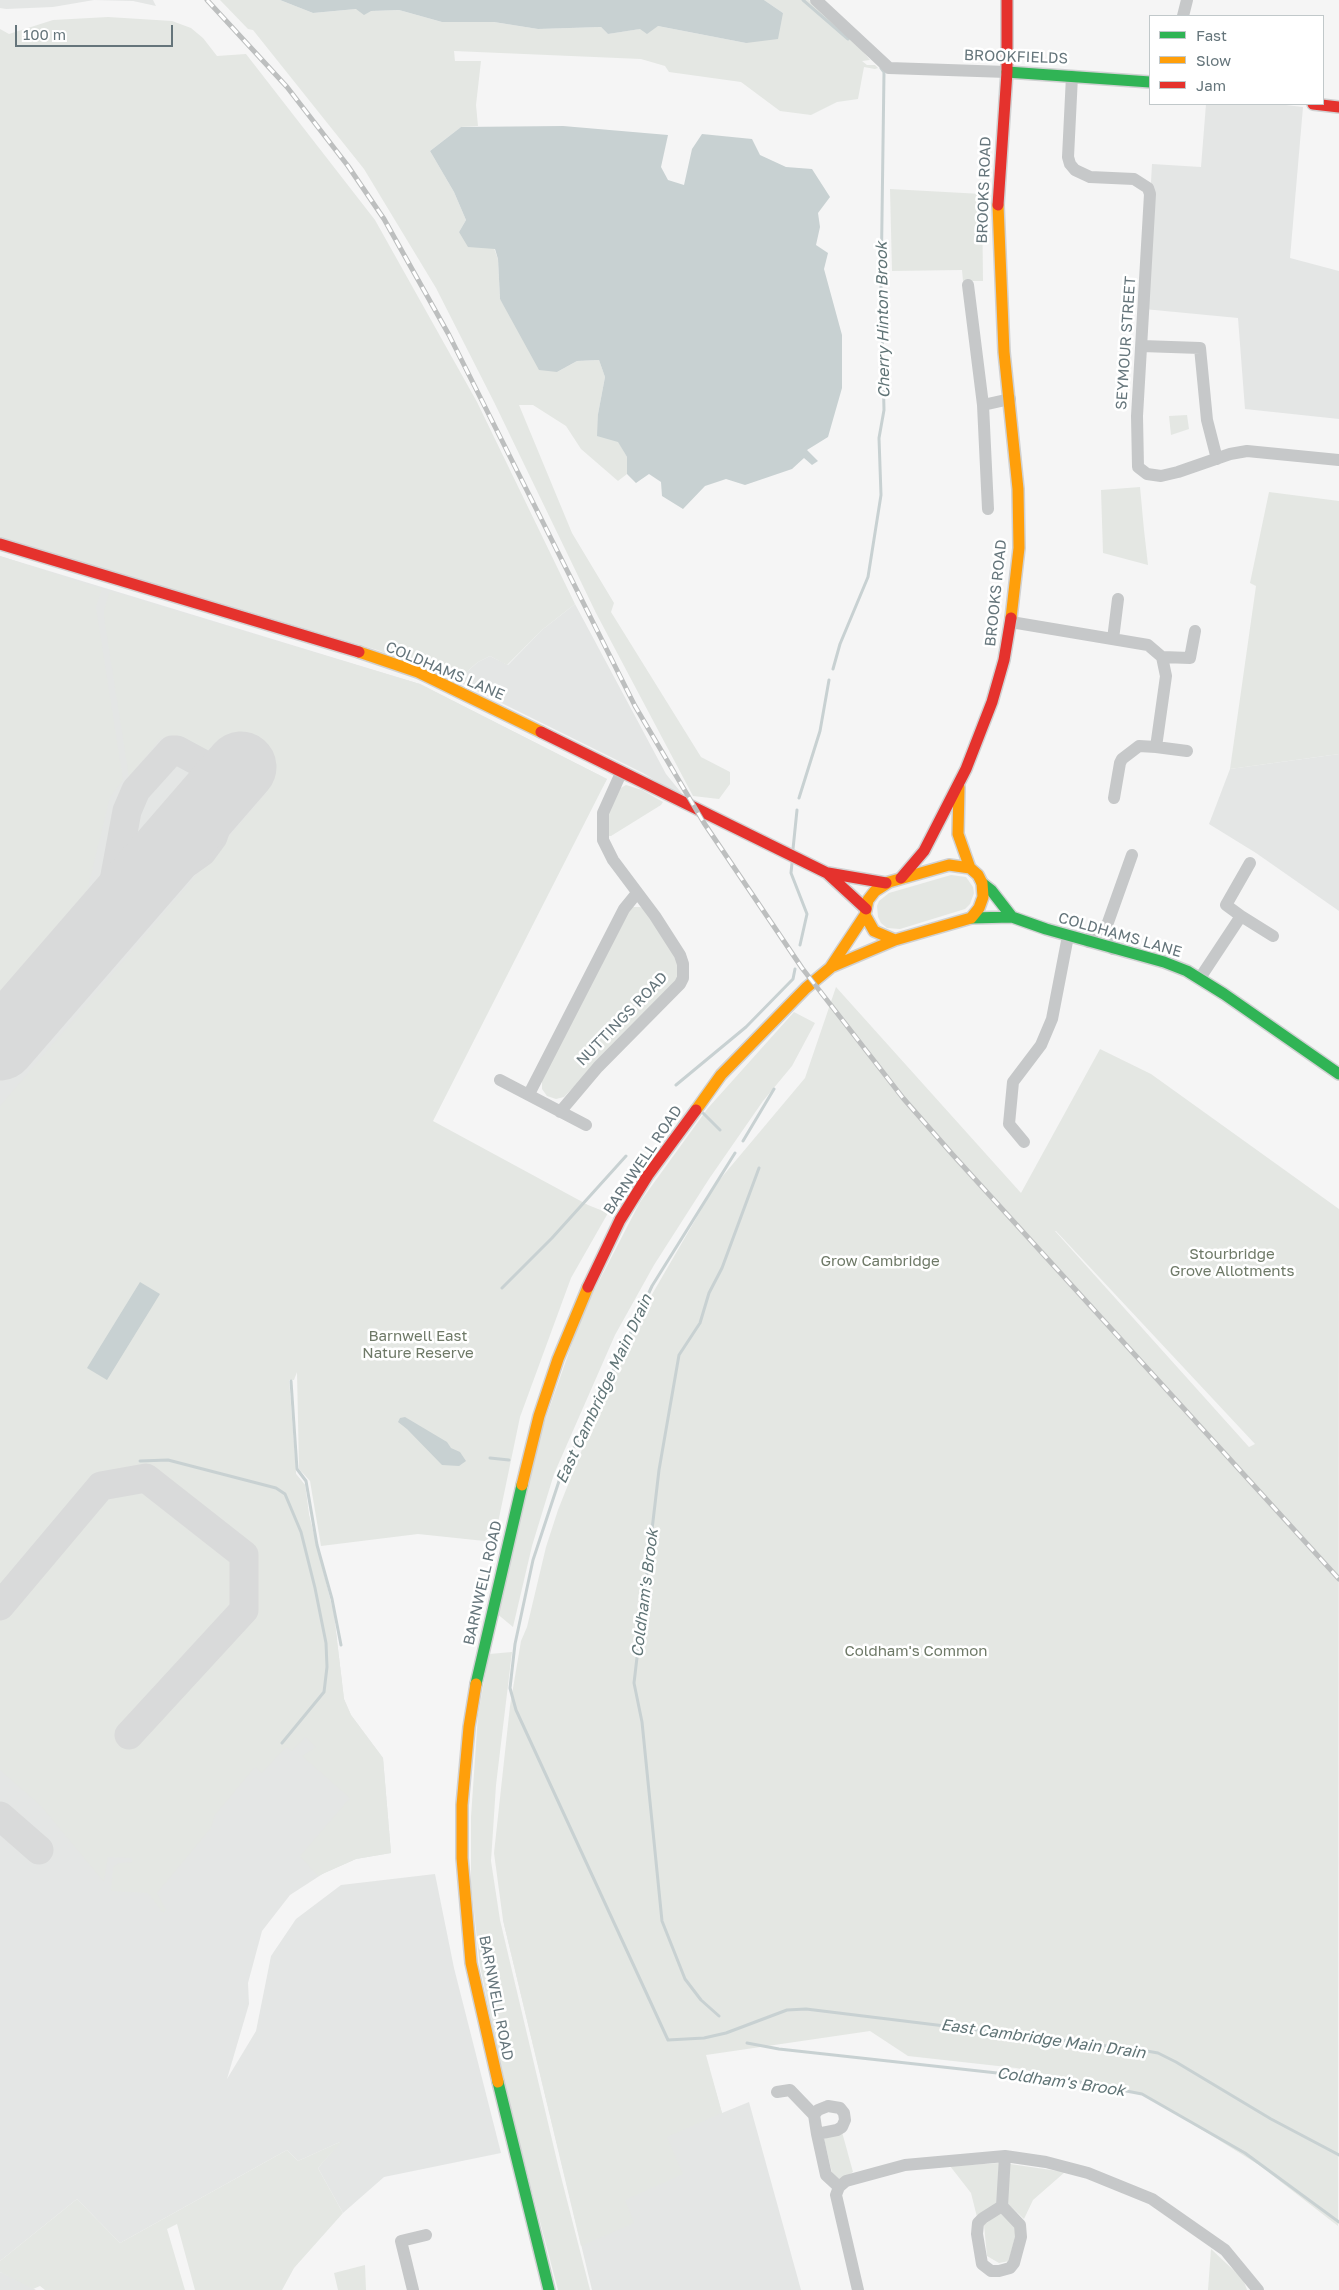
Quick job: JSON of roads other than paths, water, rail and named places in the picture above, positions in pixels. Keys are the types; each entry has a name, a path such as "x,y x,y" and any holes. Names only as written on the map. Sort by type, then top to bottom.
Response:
{"main road":[{"name":"BROOKS ROAD","path":"901,878 924,851 944,809 960,783 992,702 1012,622 1019,532 1017,480 1000,295 998,238 999,184 1007,72 1007,0"},
{"name":"BROOKFIELDS","path":"1007,72 1149,82"},
{"path":"1322,105 1339,107"},
{"name":"COLDHAMS LANE","path":"0,544 400,665 492,707 621,773 827,873 886,883"},
{"name":"BROOKS ROAD","path":"960,783 958,834 970,868 982,883"},
{"path":"886,883 949,865 970,868"},
{"name":"COLDHAMS LANE","path":"827,873 866,912 874,931 895,940"},
{"name":"BARNWELL ROAD","path":"830,968 866,912 868,900 875,891 886,883"},
{"path":"982,883 991,890 1012,918"},
{"path":"971,918 979,908 983,897 982,883"},
{"name":"COLDHAMS LANE","path":"971,918 1012,918 1068,936 1164,962 1200,978 1339,1074"},
{"name":"BARNWELL ROAD","path":"549,2290 471,1963 462,1858 463,1796 469,1727 487,1630 529,1456 558,1359 584,1295 620,1220 648,1175 721,1075 806,988 830,968 895,940 971,918"}],"street":[{"name":"BROOKFIELDS","path":"816,0 889,68 1007,72"},
{"path":"1183,15 1187,0"},
{"name":"SEYMOUR STREET","path":"1072,76 1068,157 1070,164 1075,170 1090,177 1134,179 1148,188 1150,194 1137,416 1138,467 1147,474 1161,476 1248,451 1339,460"},
{"path":"968,285 983,405 988,509"},
{"path":"1142,346 1200,348 1207,420 1217,459"},
{"path":"983,405 1010,399"},
{"path":"1113,639 1118,599"},
{"path":"1012,622 1148,645 1162,657 1166,676 1156,747"},
{"path":"1162,657 1190,658 1195,631"},
{"path":"1114,798 1120,763 1139,746 1187,751"},
{"name":"NUTTINGS ROAD","path":"560,1112 598,1067 680,984 682,978 683,964 680,955 614,860 602,834 603,812 621,773"},
{"path":"1106,928 1132,855"},
{"path":"1250,863 1226,905 1273,936"},
{"name":"NUTTINGS ROAD","path":"530,1094 624,909 637,893"},
{"path":"1200,978 1241,916"},
{"path":"1090,942 1094,931 1106,928"},
{"path":"1106,928 1115,936 1113,948"},
{"path":"1024,1142 1009,1124 1012,1082 1041,1045 1052,1019 1068,936"},
{"path":"500,1080 530,1094 586,1125"},
{"path":"777,2092 790,2090 814,2115 816,2134 826,2175 839,2187"},
{"path":"814,2115 818,2110 828,2106 840,2108 844,2113 845,2120 842,2127 837,2130 816,2134"},
{"path":"1002,2206 983,2218 978,2224 977,2234 982,2264 991,2270 999,2272 1010,2268 1014,2263 1021,2237 1020,2225 1002,2206 1005,2156"},
{"path":"858,2290 836,2195 839,2187 846,2181 906,2165 1005,2156 1046,2162 1088,2173 1152,2199 1225,2250 1258,2290"},
{"path":"413,2290 401,2241 426,2235"}],"waterway":[{"name":"Cherry Hinton Brook","path":"803,0 848,39"},
{"name":"Cherry Hinton Brook","path":"833,669 840,644 868,577 881,495 879,438 884,410 881,290 884,72 881,68"},
{"name":"Cherry Hinton Brook","path":"799,798 820,731 829,680"},
{"name":"Cherry Hinton Brook","path":"793,849 797,810"},
{"name":"Cherry Hinton Brook","path":"792,863 791,873 807,914 800,945"},
{"name":"Cherry Hinton Brook","path":"676,1085 746,1027 793,979 795,969"},
{"path":"743,1141 774,1089"},
{"name":"Cherry Hinton Brook","path":"703,1113 720,1130"},
{"name":"East Cambridge Main Drain","path":"735,1153 652,1286 605,1388 563,1469 533,1560 515,1644 510,1688 516,1710 668,2040 704,2038 726,2033 787,2010 806,2009 1141,2050 1158,2053 1176,2062 1271,2119 1339,2155"},
{"path":"502,1288 552,1238 626,1156"},
{"name":"Coldham's Brook","path":"719,2016 701,2000 685,1979 662,1921 642,1722 634,1683 659,1470 679,1355 700,1323 709,1293 722,1268 759,1168"},
{"path":"291,1381 297,1469 306,1481 317,1545 332,1599 341,1645"},
{"path":"490,1458 509,1460"},
{"path":"140,1461 168,1460 276,1488 285,1494 301,1532 315,1588 326,1643 327,1667 324,1692 282,1743"},
{"name":"Coldham's Brook","path":"747,2043 779,2049 1079,2082 1142,2094 1245,2153 1339,2222"}],"railway":[{"path":"207,0 287,87 348,166 384,219 449,335 635,706 704,823 802,968 903,1098 953,1155 1339,1579"}],"park label":[{"name":"Grow Cambridge","path":"880,1261"},
{"name":"Stourbridge Grove Allotments","path":"1232,1262"},
{"name":"Barnwell East Nature Reserve","path":"418,1344"},
{"name":"Coldham's Common","path":"916,1651"}]}
